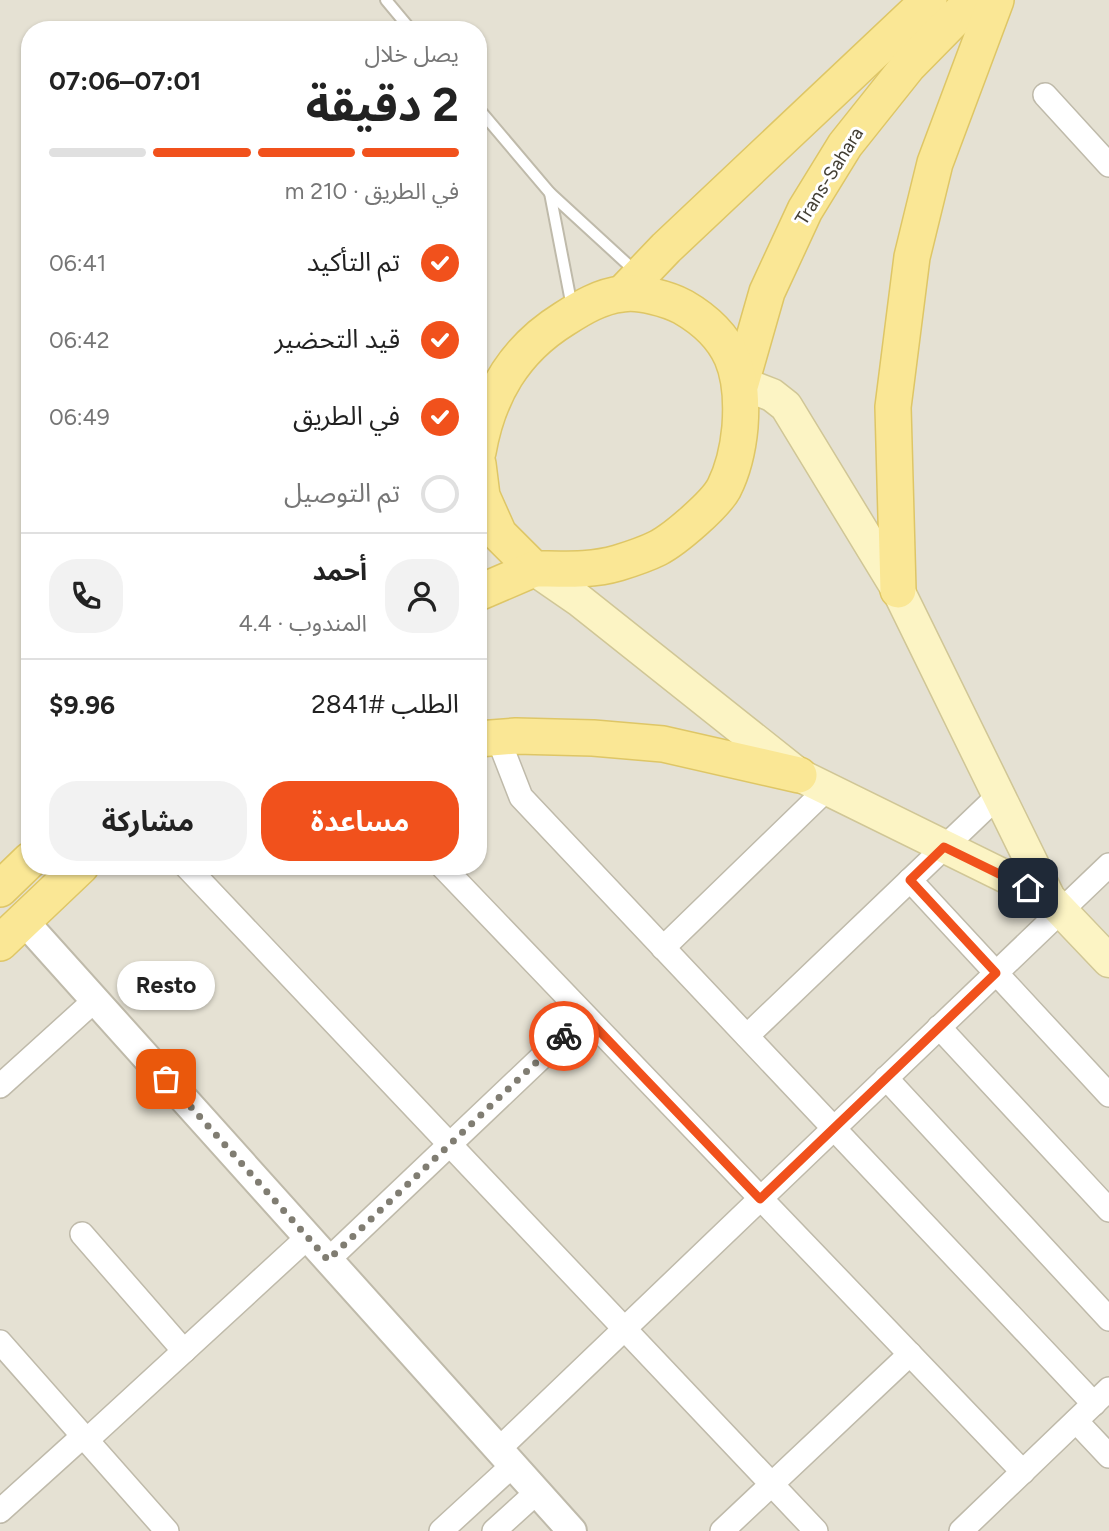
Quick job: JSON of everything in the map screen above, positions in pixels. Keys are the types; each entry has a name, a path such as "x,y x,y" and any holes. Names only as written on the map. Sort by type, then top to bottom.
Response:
{"main road":[{"path":"487,417 509,369 524,349 573,313 631,284 929,0"},
{"name":"Trans-Sahara","path":"741,383 767,292 805,210 845,145 908,66 973,0"},
{"path":"898,590 893,407 912,257 935,163 996,0"},
{"path":"487,589 534,569 579,570 617,563 658,548 695,520 723,490 737,454 741,383 730,351 704,319 669,299 631,284"},
{"path":"741,383 772,395 786,406 898,590 1055,904 1109,961"},
{"path":"487,507 499,534 534,569 579,600 813,782 1055,904"},
{"path":"488,738 593,738 663,744 813,782"},
{"path":"0,889 21,869"},
{"path":"12,932 72,875"}],"street":[{"path":"1045,95 1109,165"},
{"path":"488,738 522,797 834,1129 1101,1397 961,1531"},
{"path":"663,948 813,782"},
{"path":"747,1037 999,795"},
{"path":"441,1531 624,1329 996,973 1055,904 1109,864"},
{"path":"195,875 816,1531"},
{"path":"451,875 1023,1472"},
{"path":"910,880 1109,1095"},
{"path":"12,932 95,1000 572,1531"},
{"path":"0,1086 95,1000"},
{"path":"328,1260 585,1016"},
{"path":"939,1027 1109,1210"},
{"path":"886,1078 1109,1319"},
{"path":"82,1234 184,1351"},
{"path":"0,1511 184,1351 308,1237"},
{"path":"0,1342 167,1531"},
{"path":"722,1531 910,1354"},
{"path":"1076,1421 1109,1456"},
{"path":"494,1531 537,1492"}],"lane":[{"path":"386,0 404,21"},
{"path":"487,118 631,284"},
{"path":"550,192 573,313"}],"shaded area":[{"path":"0,0 1109,0 1109,1531 0,1531"}],"way so far":[{"path":"166,1079 328,1260 564,1036"}],"place":[{"name":"Resto","path":"166,1079"}],"route":[{"path":"564,1036 585,1016 760,1199 996,973 910,880 944,847 1028,888"}]}
